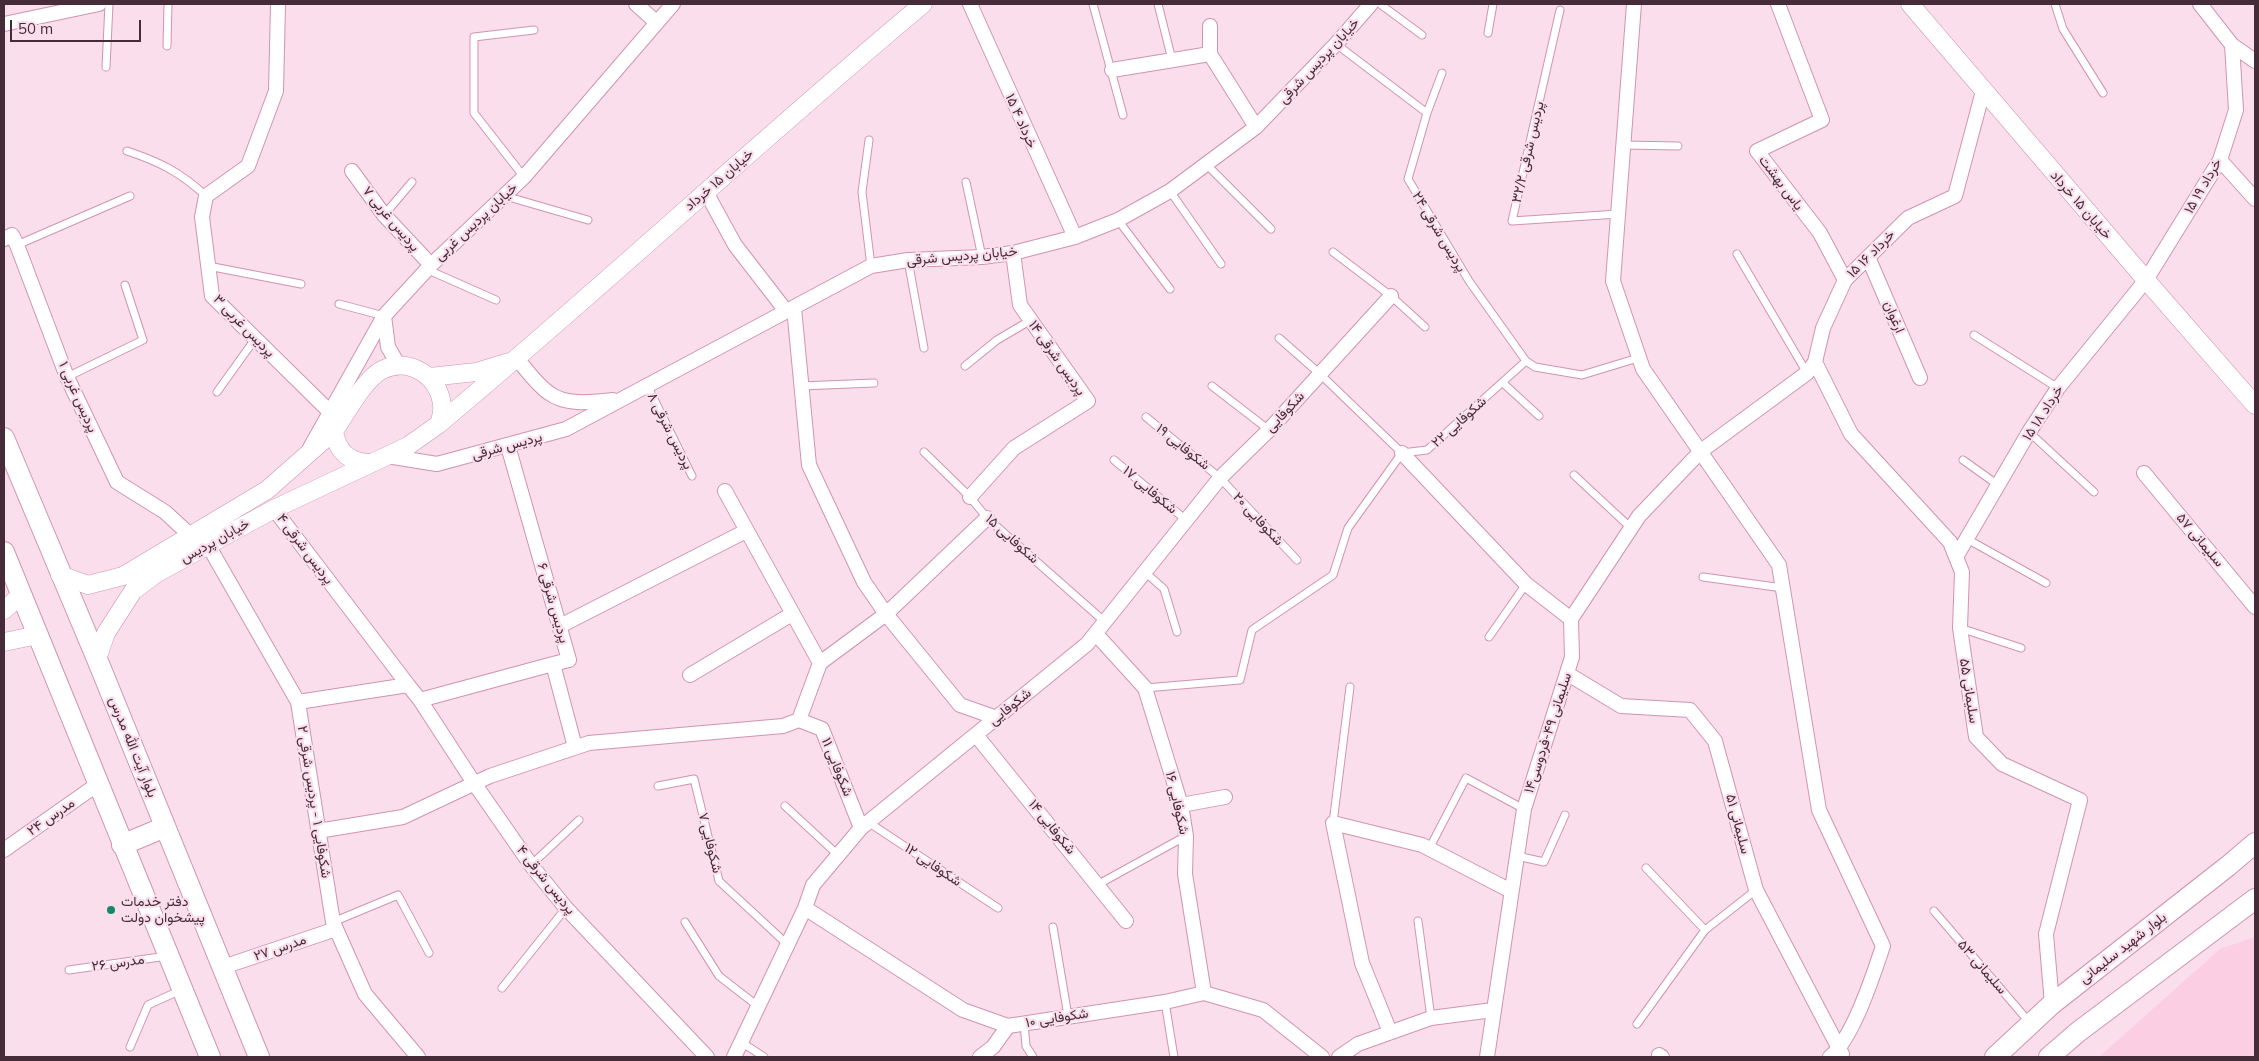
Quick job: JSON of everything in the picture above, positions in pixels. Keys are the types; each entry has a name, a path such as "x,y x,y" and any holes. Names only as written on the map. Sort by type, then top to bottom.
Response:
{"main road":[{"name":"بلوار آیت الله مدرس","path":"4,438 60,575 97,659 259,1057"},
{"path":"4,552 210,1057"},
{"path":"122,845 165,827"},
{"name":"بلوار شهید سلیمانی","path":"1995,1057 2052,1004 2255,843"},
{"path":"2048,1057 2078,1032 2255,899"}],"street":[{"path":"4,24 99,4"},
{"path":"206,196 248,166 252,157 276,91 278,4"},
{"path":"636,4 656,22"},
{"name":"خیابان پردیس غربی","path":"304,458 384,316 428,267 524,176 673,4"},
{"name":"خیابان ۱۵ خرداد","path":"439,424 517,359 909,10 923,4"},
{"name":"۱۵ خرداد ۴","path":"970,4 1074,238"},
{"name":"خیابان پردیس شرقی","path":"619,399 648,387 871,266 908,260 982,257 1014,253 1074,238 1118,220 1170,191 1256,127 1336,44 1371,4"},
{"path":"1634,4 1614,281 1643,369 1779,566 1819,810 1883,946 1870,987 1838,1055"},
{"name":"یاس بهشت","path":"1778,4 1822,120 1757,150 1820,233 1845,280"},
{"name":"خیابان ۱۵ خرداد","path":"1910,4 2255,405"},
{"path":"2200,4 2232,44 2255,61"},
{"path":"1210,26 1210,54 1256,127"},
{"name":"۱۵ خرداد ۱۹","path":"2146,280 2220,160 2236,110 2232,44"},
{"path":"1112,70 1210,54"},
{"name":"۱۵ خرداد ۱۶","path":"1700,451 1807,373 1816,362 1823,328 1845,280 1908,218 1955,196 1983,91"},
{"path":"2220,160 2255,199"},
{"name":"پردیس غربی ۷","path":"352,171 384,215 428,267"},
{"path":"706,192 734,245 790,309 801,386 809,465 864,582 886,614 960,705 997,718"},
{"name":"پردیس غربی ۳","path":"206,196 202,217 212,296 331,413"},
{"path":"4,239 12,235 17,245"},
{"name":"پردیس غربی ۱","path":"17,245 67,377 117,482 165,512 190,535"},
{"name":"پردیس شرقی ۱۴","path":"970,497 1014,448 1088,401 1020,305 1014,253"},
{"name":"ارغوان","path":"1868,257 1920,378"},
{"name":"۱۵ خرداد ۱۸","path":"1956,557 2029,432 2058,388 2146,280"},
{"name":"شکوفایی","path":"734,1057 805,908 813,885 838,856 865,825 1087,644 1146,573 1220,478 1269,430 1391,296"},
{"path":"384,316 388,347 399,366"},
{"path":"430,377 476,372 517,359 549,394 580,402 619,399"},
{"name":"سلیمانی ۵۵","path":"1816,362 1851,434 1950,542 1962,572 1960,628 1976,736 2002,764 2080,800 2046,934 2052,1004"},
{"path":"399,366 415,368 430,377 439,391 443,408 439,424 408,446 371,463 360,463 350,459 342,452 336,442 334,431 369,380 382,370 399,366"},
{"name":"پردیس شرقی","path":"387,456 438,464 566,429 619,399"},
{"name":"خیابان پردیس","path":"60,575 88,585 123,576 267,490 334,431"},
{"name":"پردیس شرقی ۶","path":"508,446 569,660 553,664 574,747"},
{"path":"1402,453 1526,584 1571,619 1639,516 1700,451"},
{"name":"خیابان پردیس","path":"97,659 106,633 133,590 157,573 274,509 371,463"},
{"name":"سلیمانی ۵۷","path":"2144,473 2255,607"},
{"path":"724,491 820,663"},
{"name":"پردیس شرقی ۴","path":"274,509 420,700 474,784 530,865 566,908 707,1057"},
{"path":"318,831 403,818 474,784 589,742 783,726 799,720 820,663 886,614 987,518"},
{"path":"560,626 746,530"},
{"name":"شکوفایی ۱ - پردیس شرقی ۲","path":"208,545 298,702 335,925 365,994 418,1057"},
{"path":"4,610 21,595"},
{"path":"690,675 792,614"},
{"name":"سلیمانی ۴۹-فردوسی۱۴","path":"1487,1057 1524,809 1568,674 1572,657 1571,619"},
{"name":"شکوفایی ۱۶","path":"1096,634 1145,688 1181,805 1186,836 1185,874 1204,993"},
{"path":"4,642 38,635"},
{"path":"420,700 553,664"},
{"name":"سلیمانی ۵۱","path":"1568,674 1621,706 1690,710 1715,740 1756,890 1838,1055"},
{"path":"298,702 408,685"},
{"name":"شکوفایی ۱۱","path":"799,720 822,729 865,825"},
{"name":"شکوفایی ۱۴","path":"976,735 1126,920"},
{"name":"مدرس ۲۴","path":"4,850 98,784"},
{"path":"1181,805 1225,797"},
{"path":"1390,1032 1362,963 1333,823 1422,845 1511,892"},
{"name":"شکوفایی ۱۰","path":"805,908 963,1010 1008,1026 1166,1002 1204,993 1263,1010 1322,1057"},
{"name":"مدرس ۲۷","path":"223,968 335,925"},
{"path":"1339,1057 1358,1044 1431,1018 1493,1010"},
{"path":"980,1057 992,1047 1008,1026"}],"lane":[{"path":"106,67 109,4"},
{"path":"167,46 168,4"},
{"path":"1093,4 1123,115"},
{"path":"1158,4 1172,60"},
{"path":"1380,4 1422,35"},
{"path":"1488,33 1492,4"},
{"path":"2055,4 2063,29 2103,93"},
{"name":"پردیس شرقی ۳۲/۲","path":"1560,10 1512,221 1618,214"},
{"path":"524,176 474,113 474,38 534,30"},
{"path":"1336,44 1427,113"},
{"name":"پردیس شرقی ۲۴","path":"1442,73 1427,113 1408,180 1469,281 1526,360"},
{"path":"870,140 862,192 871,266"},
{"path":"1624,145 1678,146"},
{"path":"127,151 160,162 176,171 206,196"},
{"path":"1206,164 1271,229"},
{"path":"384,215 412,182"},
{"path":"966,182 982,257"},
{"path":"1170,191 1220,264"},
{"path":"17,245 130,196"},
{"path":"504,196 588,220"},
{"path":"1118,220 1170,289"},
{"path":"1333,252 1391,296 1425,327"},
{"path":"1737,254 1807,373"},
{"path":"908,260 924,348"},
{"path":"208,266 301,284"},
{"path":"428,267 496,300"},
{"path":"67,377 143,340 125,285"},
{"path":"339,304 384,316"},
{"path":"965,366 997,340 1031,320"},
{"path":"1974,335 2058,388"},
{"path":"1145,688 1240,680 1252,630 1333,575 1348,528 1402,453 1320,374 1279,338"},
{"path":"217,392 255,339"},
{"path":"1526,360 1535,367 1582,375 1638,358"},
{"name":"شکوفایی ۲۲","path":"1402,453 1427,450 1526,360"},
{"path":"1503,382 1539,416"},
{"path":"801,386 874,383"},
{"path":"1212,386 1269,430"},
{"name":"پردیس شرقی ۸","path":"648,387 692,476"},
{"name":"شکوفایی ۱۹","path":"1146,417 1220,478"},
{"path":"2029,432 2094,492"},
{"name":"شکوفایی ۱۵","path":"924,452 970,497 987,518 1105,622"},
{"name":"شکوفایی ۱۷","path":"1114,460 1186,520"},
{"path":"1963,460 1998,485"},
{"path":"1574,475 1631,528"},
{"name":"شکوفایی ۲۰","path":"1220,478 1297,560"},
{"path":"1967,539 2046,583"},
{"path":"1146,573 1164,589 1177,632"},
{"path":"1702,577 1783,588"},
{"path":"1489,637 1526,584"},
{"path":"1960,628 2021,648"},
{"path":"1333,823 1350,687"},
{"name":"شکوفایی ۷","path":"658,786 694,778 719,881 788,944"},
{"path":"1429,849 1466,778 1524,809"},
{"path":"785,806 838,856"},
{"path":"1517,856 1544,862 1565,815"},
{"path":"530,865 579,820"},
{"name":"شکوفایی ۱۲","path":"865,825 998,908"},
{"path":"1098,885 1186,836"},
{"path":"1646,868 1706,930"},
{"path":"1638,1024 1706,930 1756,890"},
{"path":"335,925 398,895 428,953"},
{"path":"502,988 566,908"},
{"name":"سلیمانی ۵۳","path":"1934,912 2030,1023"},
{"path":"1418,921 1431,1018"},
{"path":"686,922 720,976 759,1007"},
{"path":"1053,927 1068,1016"},
{"name":"مدرس ۲۶","path":"69,970 168,956"},
{"path":"130,1047 148,1005 182,990"},
{"path":"1166,1002 1174,1057"},
{"path":"1024,1023 1026,1046 1033,1057"},
{"path":"741,1042 764,1057"}],"shaded area":[{"path":"2255,937 2255,1057 2099,1057 2220,949"}],"place":[{"name":"دفتر خدمات پیشخوان دولت","path":"111,910"}]}
